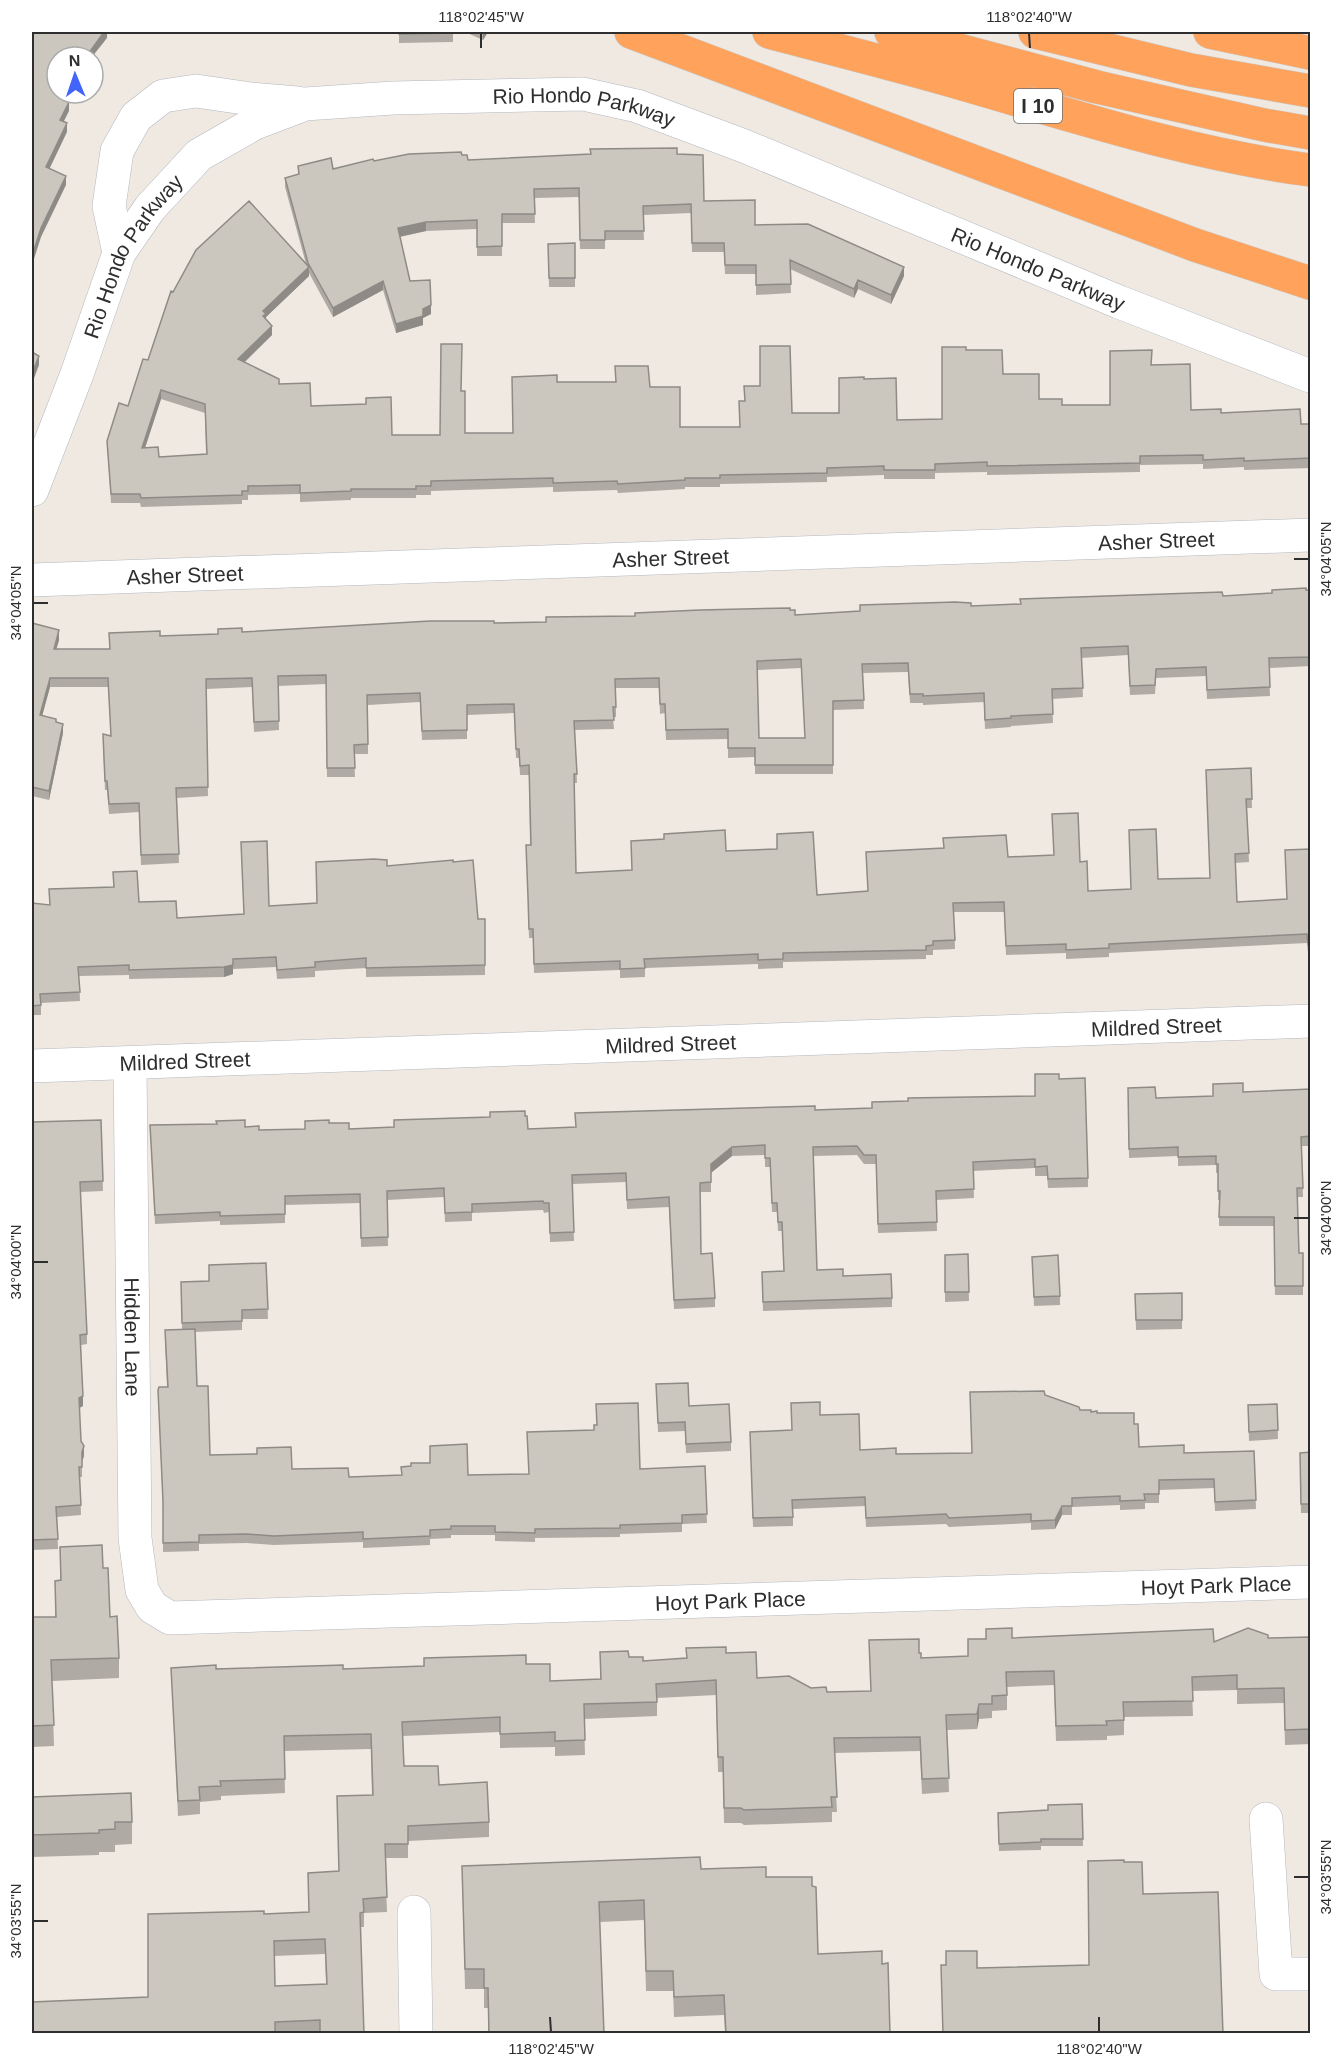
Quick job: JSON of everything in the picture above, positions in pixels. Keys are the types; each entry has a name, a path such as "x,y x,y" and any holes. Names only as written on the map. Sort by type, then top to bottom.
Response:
{"highway":[{"path":"631,32 1195,245 1311,283"},
{"name":"I 10","path":"769,32 947,80 1118,130 1266,164 1311,170"},
{"path":"891,32 1097,87 1264,125 1311,133"},
{"path":"1035,32 1191,70 1311,91"},
{"path":"1210,32 1311,53"}],"street":[{"path":"119,253 109,206 117,151 136,117 163,96 196,91 305,104"},
{"name":"Rio Hondo Parkway","path":"32,490 77,374 119,253 150,208 199,155 255,123 305,104 393,98 583,94 637,106 744,146 1108,297 1311,376"},
{"name":"Asher Street","path":"32,580 1311,535"},
{"name":"Mildred Street","path":"32,1066 1311,1021"},
{"name":"Hidden Lane","path":"130,1064 135,1538 142,1590 152,1607"},
{"name":"Hoyt Park Place","path":"152,1607 170,1618 1311,1581"},
{"path":"1266,1819 1276,1974 1311,1974"},
{"path":"414,1912 416,2034"}],"building":[{"path":"32,32 104,32 95,45 45,45 45,105 68,105 60,120 67,123 46,167 66,176 41,228 32,256"},
{"path":"399,32 453,32 453,33 399,34"},
{"path":"677,148 677,154 703,155 704,201 755,200 755,225 808,224 904,267 891,295 858,280 854,289 790,260 791,284 756,285 756,265 725,265 724,243 692,243 691,204 643,206 644,231 605,231 605,240 580,240 579,188 534,189 535,214 502,214 502,246 477,247 477,220 426,222 398,228 410,281 430,280 431,305 423,309 423,316 396,324 383,281 333,308 308,263 285,178 299,174 298,166 331,158 333,169 373,159 374,161 409,154 461,152 462,155 467,155 468,160 591,154 590,149"},
{"path":"249,201 309,267 263,311 266,314 263,316 272,326 238,359 279,379 279,384 310,383 311,406 366,404 366,398 391,397 392,435 440,435 441,344 462,344 461,391 465,391 465,433 513,433 512,377 557,375 557,382 616,382 615,366 648,366 650,387 680,387 680,427 740,427 739,401 745,401 744,386 760,386 760,346 790,346 792,413 839,413 839,378 896,378 897,420 942,419 942,347 1002,350 1003,374 1039,374 1039,399 1062,399 1062,405 1110,405 1110,351 1152,350 1151,365 1190,364 1191,410 1221,409 1221,413 1300,409 1301,424 1311,424 1311,458 1244,461 1244,458 1203,460 1203,455 1140,456 1140,463 987,466 987,462 935,464 935,470 884,470 884,466 827,468 827,473 720,475 720,478 685,478 685,480 618,484 617,481 553,483 553,478 431,481 431,486 416,486 416,489 351,489 351,491 300,493 300,485 248,486 248,491 242,491 242,495 141,498 140,494 111,494 107,441 119,403 128,406 143,359 148,360 171,291 173,292 196,250","holes":["161,390 205,404 207,454 159,457 158,447 142,448"]},
{"path":"575,243 575,278 549,278 548,244"},
{"path":"32,352 39,356 33,371 32,371"},
{"path":"1306,588 1306,590 1311,590 1311,657 1269,658 1270,687 1207,690 1206,667 1156,669 1155,685 1130,686 1128,646 1081,648 1083,688 1052,689 1053,714 985,720 984,693 923,696 923,694 910,694 908,663 862,664 864,700 833,701 833,765 755,765 755,748 728,748 728,729 666,730 665,704 660,704 659,678 615,679 614,720 574,721 577,774 574,774 576,873 632,870 631,841 664,839 664,834 725,830 726,851 777,849 777,834 813,832 817,895 868,891 866,852 944,848 943,838 1006,835 1008,857 1054,855 1052,814 1078,813 1080,862 1087,861 1088,891 1131,889 1129,830 1156,829 1158,879 1210,878 1206,770 1251,768 1252,799 1246,799 1249,853 1235,854 1237,902 1287,899 1285,850 1311,849 1311,944 1308,944 1307,934 1109,944 1109,948 1066,950 1066,944 1006,946 1004,902 953,903 955,940 933,941 933,945 926,946 926,950 783,953 783,959 758,960 758,954 644,959 645,968 620,969 620,961 534,964 533,929 529,929 526,845 531,845 529,765 520,766 519,749 516,749 514,704 467,705 467,730 422,731 420,693 367,695 368,744 354,745 355,768 327,768 326,675 278,676 279,721 254,722 252,678 206,679 208,787 176,788 179,854 141,855 139,803 109,804 107,781 105,781 103,734 111,736 108,678 50,678 40,715 56,719 56,722 63,724 49,791 32,787 32,623 59,630 54,649 110,649 109,633 160,631 160,636 218,634 218,629 242,628 242,632 430,621 546,622 546,617 635,616 635,613 700,610 790,608 790,610 795,610 795,615 860,611 860,605 955,602 971,603 971,606 1021,604 1020,599 1222,592 1223,596 1272,593 1272,590","holes":["801,659 805,738 759,738 757,661"]},
{"path":"267,841 269,906 317,903 316,862 374,859 387,860 387,866 473,860 478,919 485,919 485,965 366,968 366,958 315,962 315,967 277,970 276,957 233,959 233,965 224,967 129,970 129,965 78,967 80,992 40,994 41,1005 32,1006 32,903 50,905 49,889 114,887 113,872 137,871 139,902 176,901 177,918 244,914 241,842"},
{"path":"1035,1074 1059,1074 1059,1079 1085,1078 1088,1178 1048,1179 1047,1166 1035,1167 1035,1159 973,1162 974,1189 936,1191 937,1222 878,1224 876,1155 864,1155 857,1146 813,1147 817,1270 843,1269 843,1276 891,1274 892,1298 763,1302 762,1272 784,1271 782,1222 778,1222 777,1203 772,1203 770,1158 765,1158 765,1145 732,1147 711,1164 711,1182 700,1183 701,1254 712,1253 715,1298 674,1300 669,1197 627,1200 626,1173 572,1175 574,1232 550,1233 549,1203 543,1201 472,1204 472,1212 445,1213 444,1188 387,1191 388,1237 361,1238 360,1194 285,1196 285,1214 220,1216 220,1212 155,1215 150,1125 217,1124 216,1121 245,1120 245,1127 259,1126 259,1130 305,1129 305,1121 329,1120 329,1123 349,1123 349,1129 394,1127 394,1120 490,1117 490,1112 525,1111 528,1129 576,1127 575,1113 815,1106 815,1110 872,1108 872,1102 908,1101 908,1098 1035,1096"},
{"path":"1243,1083 1243,1092 1311,1089 1311,1136 1301,1137 1303,1188 1297,1188 1299,1253 1303,1253 1303,1286 1275,1286 1274,1217 1219,1217 1220,1191 1218,1191 1216,1156 1178,1157 1178,1147 1129,1149 1128,1088 1155,1087 1156,1098 1213,1096 1213,1084"},
{"path":"101,1120 103,1181 80,1182 87,1334 80,1335 83,1396 79,1398 81,1441 84,1446 82,1467 79,1467 81,1505 56,1507 58,1539 32,1540 32,1122"},
{"path":"968,1254 969,1292 945,1292 945,1255"},
{"path":"1058,1255 1060,1296 1034,1297 1032,1257"},
{"path":"266,1263 268,1309 242,1310 242,1321 182,1323 181,1282 209,1281 209,1265"},
{"path":"1182,1293 1182,1320 1136,1320 1135,1294"},
{"path":"195,1329 197,1386 208,1386 210,1455 257,1454 257,1448 291,1447 292,1469 348,1468 349,1477 402,1475 401,1467 411,1466 411,1463 430,1463 430,1446 467,1444 468,1475 529,1474 527,1432 594,1430 594,1425 597,1425 596,1404 638,1403 640,1469 705,1466 707,1514 682,1515 682,1523 620,1525 620,1528 535,1529 535,1533 495,1532 495,1526 451,1526 451,1529 430,1530 430,1536 363,1539 363,1532 274,1536 199,1535 199,1542 163,1543 158,1390 159,1387 168,1387 165,1330"},
{"path":"688,1383 689,1406 729,1404 731,1442 686,1444 685,1422 658,1423 656,1384"},
{"path":"1044,1391 1045,1395 1079,1407 1080,1410 1097,1411 1097,1413 1134,1413 1134,1424 1138,1424 1139,1447 1184,1445 1184,1453 1254,1451 1256,1500 1215,1502 1214,1479 1159,1480 1159,1494 1144,1494 1145,1500 1120,1501 1120,1496 1072,1498 1072,1506 1062,1506 1055,1520 1031,1521 1031,1514 949,1518 946,1514 866,1518 865,1497 792,1500 793,1517 753,1518 750,1432 792,1430 791,1403 820,1402 820,1415 859,1414 860,1450 896,1448 896,1454 972,1453 970,1392"},
{"path":"1277,1404 1278,1430 1249,1432 1248,1405"},
{"path":"1311,1452 1311,1504 1301,1504 1300,1453"},
{"path":"102,1545 103,1568 108,1568 110,1617 117,1616 119,1658 51,1660 54,1725 32,1726 32,1617 56,1617 55,1581 61,1580 60,1547"},
{"path":"1012,1628 1012,1638 1213,1629 1214,1642 1248,1628 1268,1635 1268,1638 1311,1637 1311,1729 1285,1730 1284,1688 1237,1689 1237,1675 1192,1677 1193,1701 1123,1702 1124,1720 1106,1721 1107,1725 1056,1726 1054,1671 1006,1672 1007,1695 992,1696 992,1704 979,1704 977,1714 946,1715 949,1778 922,1779 920,1737 834,1738 837,1797 831,1797 832,1807 744,1810 724,1808 723,1757 718,1757 716,1680 656,1684 657,1702 584,1704 585,1740 555,1741 555,1732 500,1734 500,1717 402,1722 404,1766 438,1766 439,1785 487,1782 489,1822 408,1826 408,1844 385,1844 387,1897 363,1899 364,1912 360,1913 364,2034 320,2034 320,2020 275,2022 275,2034 32,2034 32,2002 148,1997 148,1914 309,1912 308,1873 339,1871 337,1796 373,1795 371,1734 284,1736 285,1779 220,1781 221,1786 199,1787 200,1800 178,1801 171,1668 216,1665 216,1669 343,1665 343,1669 424,1666 424,1658 526,1655 526,1664 550,1664 550,1681 601,1679 600,1652 628,1651 629,1657 643,1657 643,1661 687,1658 686,1648 726,1647 726,1653 756,1652 757,1678 789,1676 811,1688 826,1687 827,1692 871,1691 869,1640 919,1639 921,1658 968,1656 968,1639 986,1639 986,1629","holes":["325,1939 327,1984 275,1986 274,1941"]},
{"path":"131,1793 132,1822 115,1822 115,1829 99,1830 99,1833 32,1835 32,1797"},
{"path":"1082,1804 1083,1839 1041,1839 1041,1842 999,1844 998,1813 1048,1810 1048,1805"},
{"path":"700,1857 701,1869 766,1867 766,1877 812,1877 812,1886 816,1887 818,1954 882,1951 882,1964 888,1963 890,2034 726,2034 724,1995 674,1997 673,1971 646,1971 644,1900 599,1902 604,2034 489,2034 488,1988 484,1988 484,1969 465,1969 462,1866"},
{"path":"1124,1860 1124,1862 1142,1862 1143,1894 1218,1892 1223,2034 943,2034 941,1965 946,1965 946,1951 977,1951 977,1968 1089,1965 1088,1861"}]}
